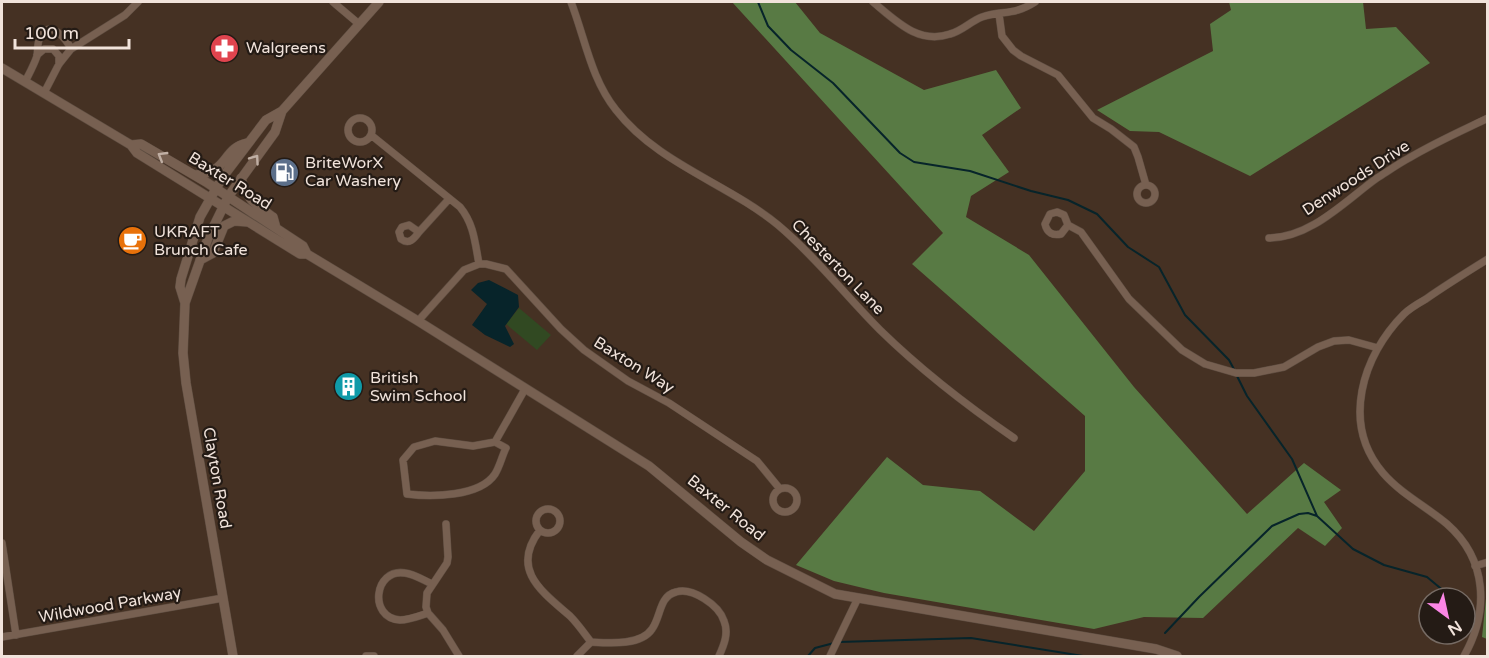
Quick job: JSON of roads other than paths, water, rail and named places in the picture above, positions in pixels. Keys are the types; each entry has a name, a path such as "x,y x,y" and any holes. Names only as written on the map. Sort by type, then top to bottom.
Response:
{"main road":[{"name":"Clayton Road","path":"185,303 180,286 186,262 200,217 222,178 266,120 282,111 379,2"},
{"name":"Baxter Road","path":"2,68 130,145 137,153 215,194"},
{"name":"Clayton Road","path":"233,657 186,383 183,353 185,303 207,238 225,201 275,132 282,111"},
{"path":"194,175 206,175 215,171 237,145 247,143"},
{"name":"Baxter Road","path":"130,145 141,144 194,175 251,223 300,254 307,254 418,321 649,466 767,560 835,594 1156,649 1177,657"},
{"path":"242,178 243,188 250,201 273,217 276,228"},
{"name":"Baxter Road","path":"225,201 276,228 303,246 307,254"},
{"path":"200,260 213,253 224,226 234,221 251,223"}],"street":[{"path":"44,93 59,64 71,49 124,15 138,2"},
{"path":"333,2 359,24"},
{"name":"Chesterton Lane","path":"571,2 600,88 636,134 662,153 735,195 777,224 821,264 908,357 949,392 1014,438"},
{"path":"873,2 904,28 921,36 941,37 981,17 1010,13 1024,9 1035,2"},
{"path":"999,14 1002,36 1013,50 1058,75 1093,118 1119,134 1134,147 1146,185"},
{"path":"25,82 37,56 40,36 50,30 61,33 71,49"},
{"path":"37,56 44,49 52,49 59,56 59,64"},
{"name":"Denwoods Drive","path":"1269,238 1278,238 1314,223 1378,177 1412,156 1488,118"},
{"path":"371,135 450,199 467,215 473,230 479,264 464,270 418,321"},
{"path":"419,232 450,199"},
{"path":"1068,225 1081,232 1129,298 1182,350 1204,364 1236,373 1254,373 1284,367 1318,347 1334,341 1349,340 1378,348"},
{"path":"1464,657 1481,613 1480,587 1475,566 1455,531 1384,474 1363,438 1360,422 1360,393 1378,348 1406,312 1488,260"},
{"name":"Baxton Way","path":"479,264 495,265 506,269 555,323 584,350 628,381 669,403 757,461 780,489"},
{"path":"495,442 525,388"},
{"path":"435,441 473,446 495,442 506,448 494,475 482,486 463,492 426,497 407,494 403,460 414,447 435,441"},
{"path":"446,524 447,563 432,584 426,600 428,613 443,630 459,657"},
{"path":"540,530 530,543 528,550 532,577 539,590 578,624 591,642"},
{"path":"2,543 16,635"},
{"path":"1475,566 1488,562"},
{"path":"428,613 405,620 391,618 381,609 377,597 386,578 396,573 406,573 432,584"},
{"path":"577,657 591,642 625,641 647,634 652,629 668,596 685,590 693,592 715,608 724,620 726,635 719,657"},
{"name":"Wildwood Parkway","path":"2,638 223,598"},
{"path":"830,657 858,598"},
{"path":"366,657 374,657"}],"water":[{"path":"489,280 518,295 519,307 505,326 514,344 510,347 485,335 472,325 487,304 471,290 478,283"}],"waterway":[{"path":"758,2 768,26 791,50 833,83 900,153 914,162 970,171 1031,191 1068,200 1097,214 1128,247 1159,267 1185,315 1229,360 1235,371"},
{"path":"1237,376 1247,396 1292,459 1317,516"},
{"path":"1165,633 1272,526 1299,514 1308,513 1317,516 1353,549 1384,565 1427,577 1438,586"},
{"path":"839,642 971,638 1083,656"},
{"path":"808,656 815,648 834,643"}],"place":[{"name":"Walgreens","path":"225,48"},
{"name":"BriteWorX Car Washery","path":"284,172"},
{"name":"UKRAFT Brunch Cafe","path":"133,241"},
{"name":"British Swim School","path":"349,387"}]}
